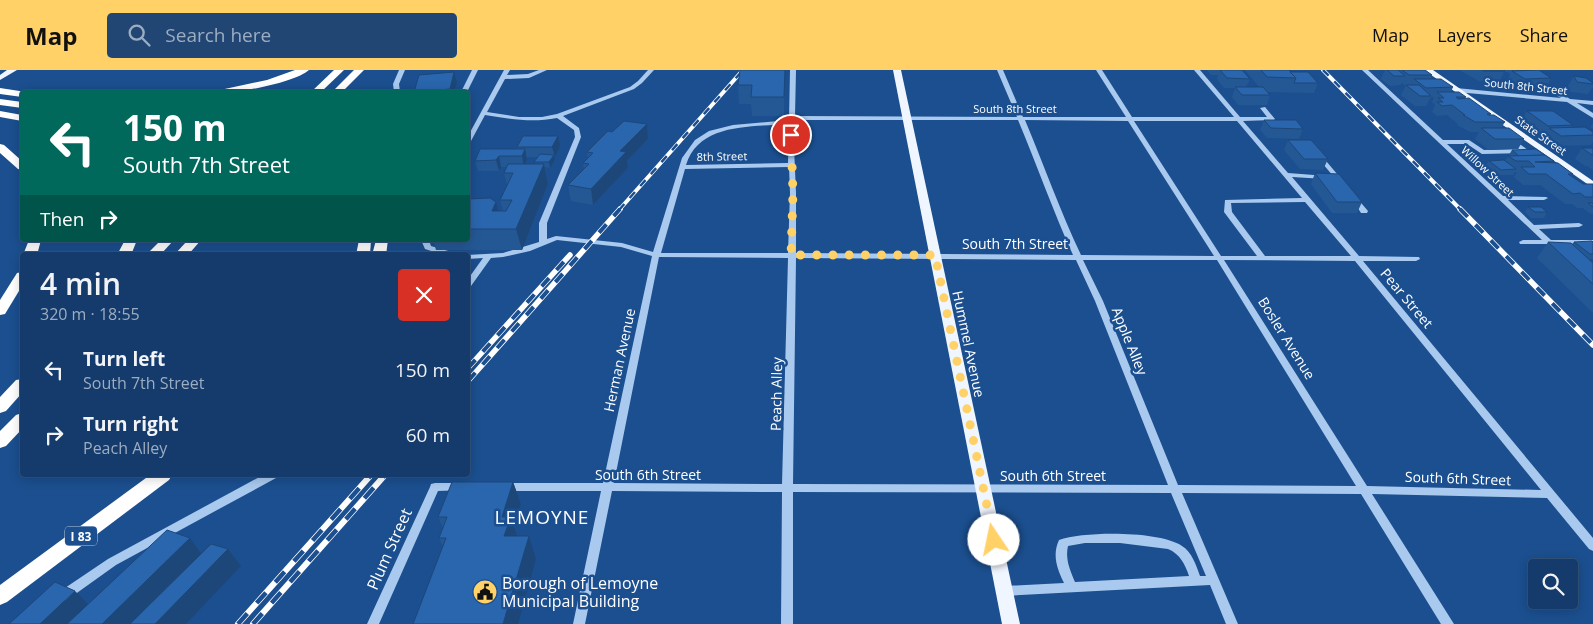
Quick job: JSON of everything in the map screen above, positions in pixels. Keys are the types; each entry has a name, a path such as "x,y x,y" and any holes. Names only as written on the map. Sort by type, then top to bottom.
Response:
{"highway":[{"path":"234,90 255,86 304,70"},
{"path":"318,90 339,70"},
{"path":"339,90 359,70"},
{"path":"0,91 20,94"},
{"path":"0,102 20,105"},
{"path":"0,109 20,111"},
{"path":"0,114 20,118"},
{"path":"0,147 20,165"},
{"path":"156,252 166,242"},
{"path":"184,252 193,242"},
{"path":"0,311 20,279"},
{"path":"0,406 20,387"},
{"path":"0,442 20,421"},
{"name":"I 83","path":"0,596 160,477"}],"main road":[{"path":"0,78 13,70"},
{"name":"Hummel Avenue","path":"897,70 1011,624"},
{"name":"State Street","path":"1428,70 1593,184"}],"street":[{"path":"397,90 396,84 402,70"},
{"path":"465,90 475,70"},
{"path":"470,131 483,113 507,70"},
{"path":"503,77 529,76 544,70"},
{"path":"483,113 532,120 558,116 632,88 651,70"},
{"path":"792,70 792,120"},
{"name":"Apple Alley","path":"1000,70 1077,256 1099,301 1175,490 1232,624"},
{"name":"Bosler Avenue","path":"1099,70 1220,258 1448,624"},
{"name":"Pear Street","path":"1197,70 1357,259 1593,546"},
{"path":"1520,70 1593,116"},
{"name":"Willow Street","path":"1368,72 1563,255"},
{"name":"South 8th Street","path":"1456,90 1593,103"},
{"name":"South 8th Street","path":"792,120 907,118 1272,119 1263,108"},
{"path":"543,243 543,223 578,137 577,129 558,116"},
{"path":"1252,119 1258,127"},
{"name":"Herman Avenue","path":"579,624 656,255 685,158 697,141 710,132 792,120"},
{"name":"Peach Alley","path":"787,624 792,120"},
{"path":"1442,142 1470,142 1482,152 1526,151 1513,142"},
{"path":"1513,142 1532,143"},
{"path":"1316,152 1364,211"},
{"name":"8th Street","path":"682,167 792,166"},
{"path":"1285,175 1337,178"},
{"path":"1501,198 1544,198"},
{"path":"1263,258 1228,212 1228,201 1306,200"},
{"path":"1532,227 1579,225"},
{"name":"South 7th Street","path":"470,257 489,256 527,249 556,238 569,238 622,245 656,255 1416,259"},
{"path":"425,242 435,251 439,252"},
{"path":"1523,242 1593,242"},
{"path":"470,281 489,256"},
{"path":"51,605 112,562 268,477"},
{"path":"435,487 473,487"},
{"name":"Plum Street","path":"373,624 435,487"},
{"name":"South 6th Street","path":"492,487 1364,490 1551,494"},
{"path":"1072,588 1060,561 1060,551 1063,543 1076,539 1154,541 1171,545 1185,556 1196,581"},
{"path":"1004,592 1214,580"}],"building":[{"path":"740,70 785,70 784,97 751,97 752,85 738,85"},
{"path":"1220,70 1242,70 1250,79 1227,78"},
{"path":"1261,70 1289,70 1296,78 1267,77"},
{"path":"1387,70 1398,70 1405,76 1394,76"},
{"path":"1402,70 1425,70 1432,75 1409,75"},
{"path":"1482,70 1504,70 1505,71 1484,71"},
{"path":"1539,70 1551,78 1525,79 1512,71"},
{"path":"454,72 450,89 415,90 419,75"},
{"path":"1290,72 1308,72 1318,83 1294,83 1296,78"},
{"path":"1574,76 1586,78 1593,84 1577,82"},
{"path":"1414,79 1441,79 1453,87 1426,88"},
{"path":"1406,85 1419,85 1431,96 1420,96"},
{"path":"1235,87 1263,87 1270,95 1242,95"},
{"path":"1437,92 1459,92 1466,97 1456,97 1458,99 1469,98 1491,114 1487,114 1494,115 1505,122 1475,122 1463,115 1465,115 1452,105 1442,106 1437,102 1443,102 1438,98 1444,98"},
{"path":"1527,111 1553,111 1573,125 1548,126"},
{"path":"1264,120 1296,120 1303,129 1271,128"},
{"path":"624,121 647,124 620,151 626,152 591,189 568,185 589,164 583,163 593,153 587,152 608,131 612,132"},
{"path":"1585,127 1593,132 1593,135 1561,136 1549,128"},
{"path":"1481,128 1509,128 1524,139 1495,139"},
{"path":"523,136 558,136 552,147 517,147"},
{"path":"1288,140 1311,140 1328,159 1304,159"},
{"path":"1582,148 1593,148 1593,155 1592,155"},
{"path":"480,149 525,149 522,156 499,156 496,160 475,161"},
{"path":"1536,149 1545,155 1519,156 1512,150"},
{"path":"540,154 554,155 549,162 534,162"},
{"path":"1545,155 1554,161 1535,162 1558,163 1573,174 1568,174 1583,184 1593,184 1593,197 1585,197 1580,193 1573,194 1546,174 1529,174 1521,167 1535,167 1529,161 1516,161 1508,156"},
{"path":"1504,160 1516,169 1501,170 1489,161"},
{"path":"508,164 544,164 516,229 470,229 470,199 490,198 496,202 492,211 506,211 512,200 500,200 513,173 504,173"},
{"path":"1315,173 1339,174 1362,202 1337,202"},
{"path":"1528,207 1541,207 1547,212 1535,212"},
{"path":"1592,241 1593,254 1590,254 1574,242"},
{"path":"1548,242 1571,243 1593,263 1593,284"},
{"name":"Borough of Lemoyne Municipal Building","path":"452,482 513,482 502,517 511,517 504,536 529,536 503,624 413,624 446,538 439,538 447,517 438,517"},
{"path":"167,530 190,538 102,624 67,624"},
{"path":"211,544 228,549 155,624 130,624"},
{"path":"55,582 75,591 40,624 9,624"}],"railway":[{"path":"619,210 743,70"},
{"path":"1323,70 1461,210"},
{"path":"470,379 620,209"},
{"path":"1460,209 1593,345"},
{"path":"470,366 570,255"},
{"path":"238,624 369,477"},
{"path":"253,624 383,477"}],"place":[{"name":"Borough of Lemoyne Municipal Building","path":"485,592"}],"district":[{"name":"LEMOYNE","path":"542,517"}],"route":[{"path":"791,135 793,193 791,255 935,255 994,540"}]}
